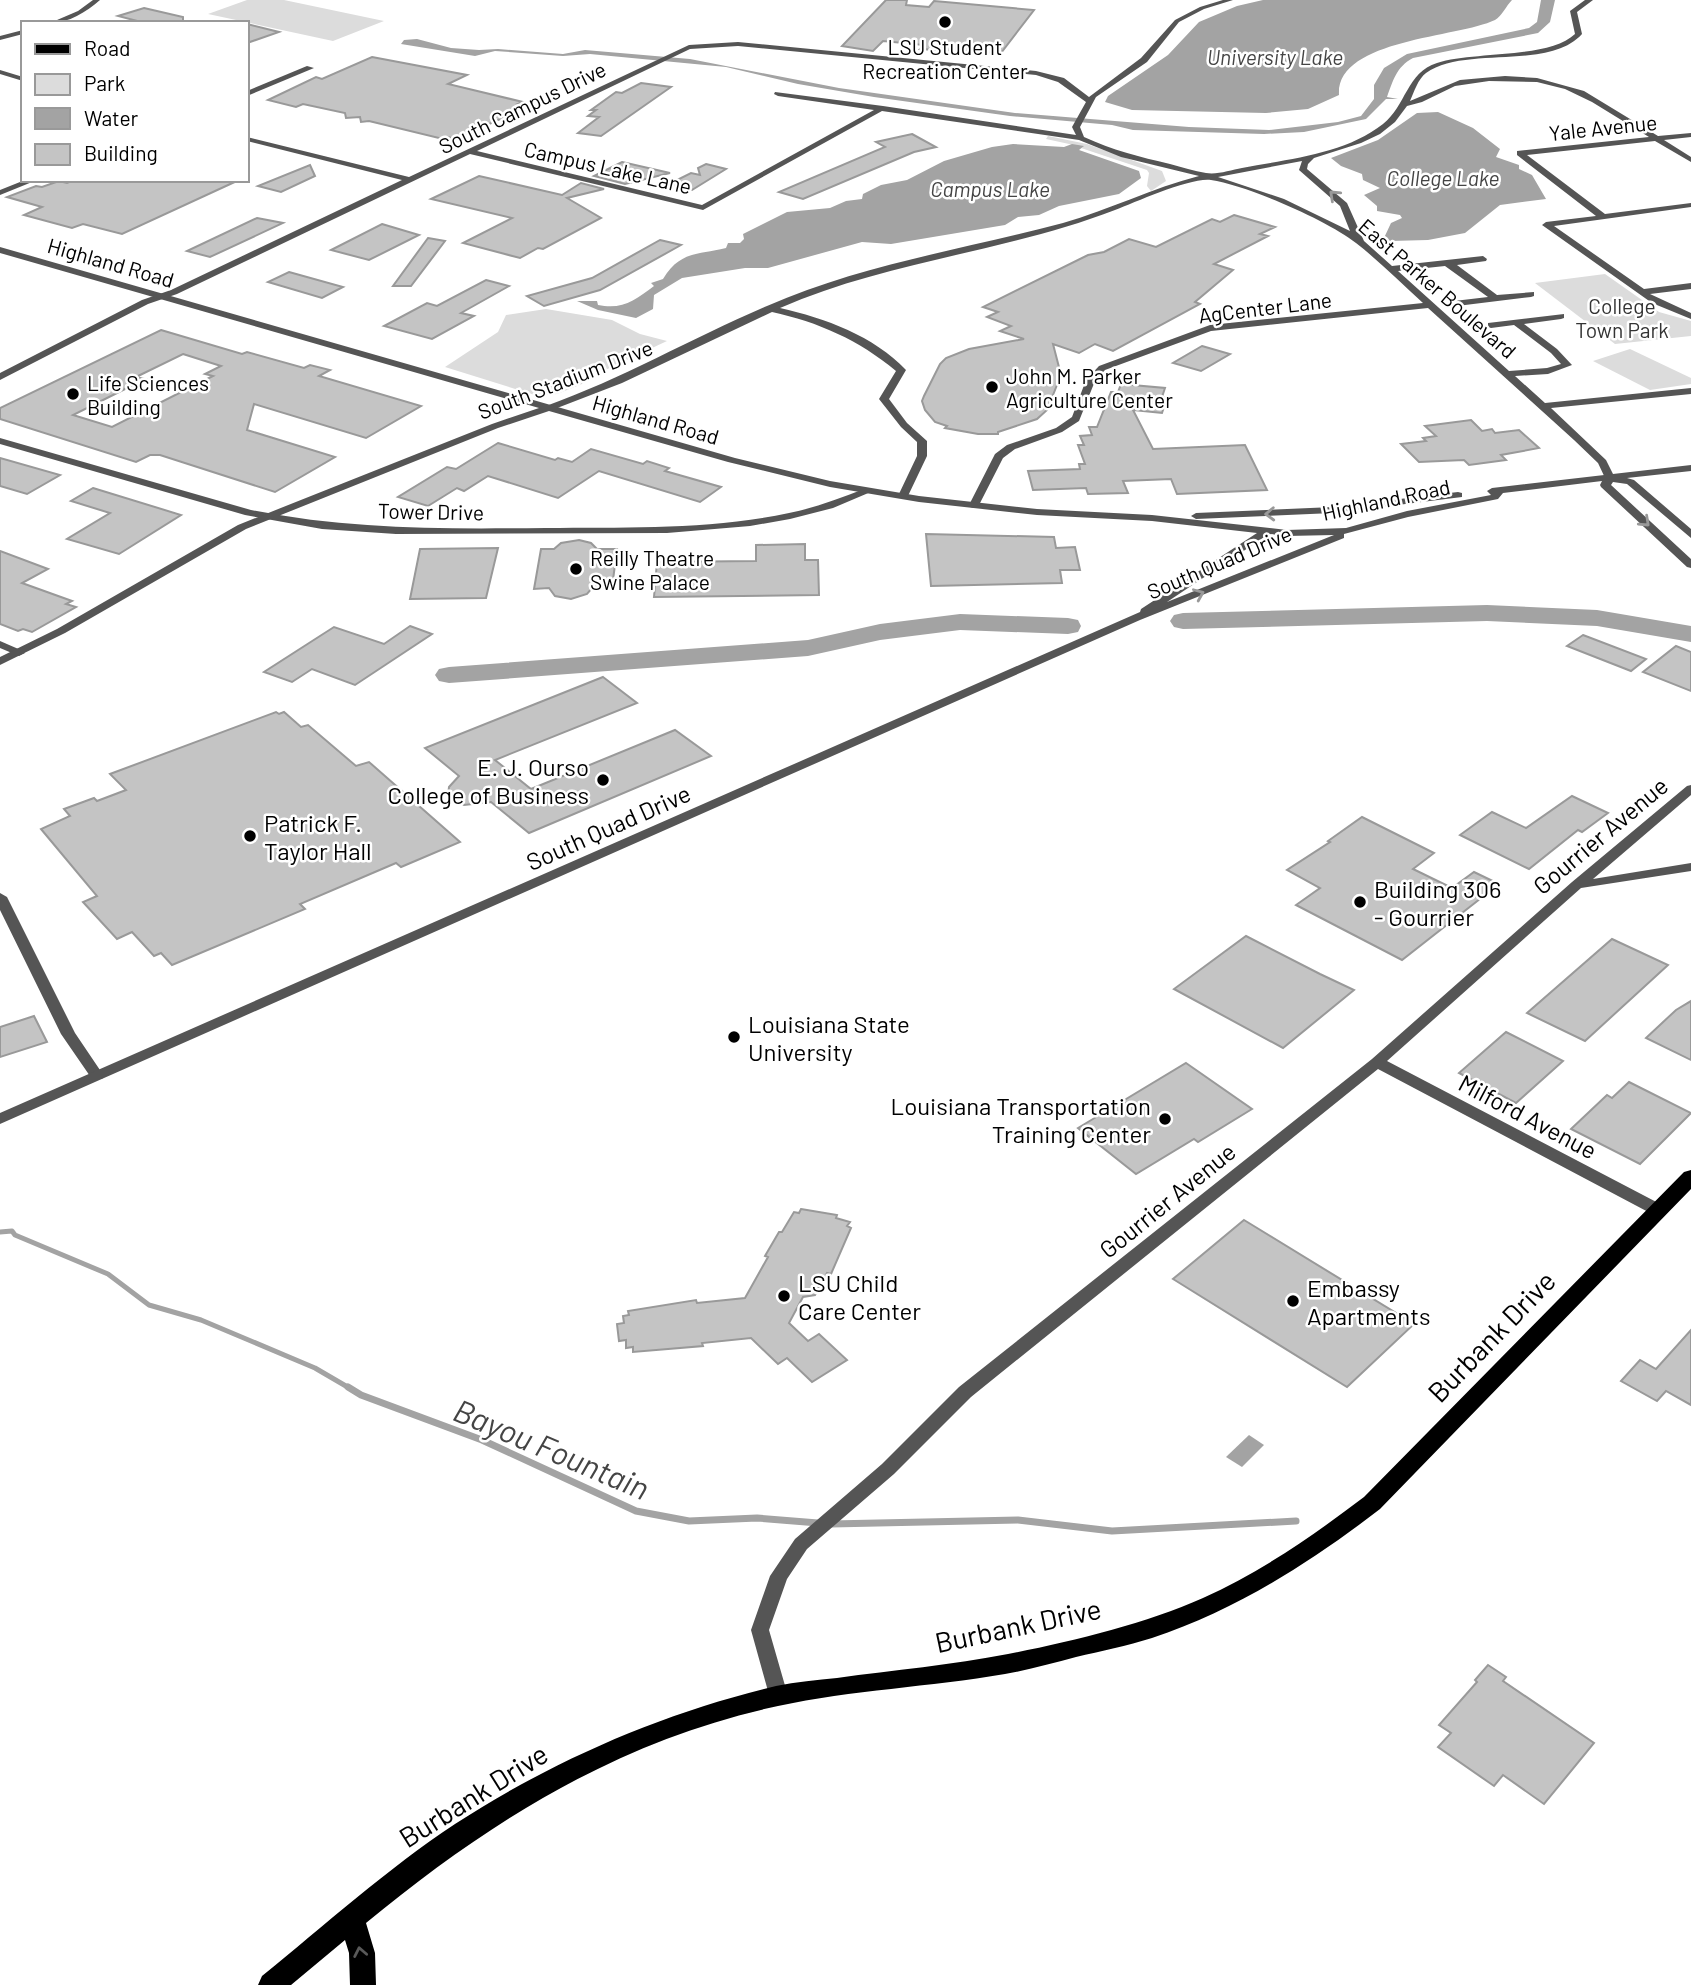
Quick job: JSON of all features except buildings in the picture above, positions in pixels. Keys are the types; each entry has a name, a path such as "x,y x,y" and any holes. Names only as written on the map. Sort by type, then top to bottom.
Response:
{"main road":[{"name":"Burbank Drive","path":"271,1985 432,1854 560,1774 621,1746 664,1730 778,1696 1009,1664 1149,1629 1247,1588 1293,1561 1372,1503 1691,1177"},
{"path":"352,1919 362,1953 363,1985"}],"street":[{"path":"58,21 80,12 97,0"},
{"path":"1081,138 1076,127 1099,90 1144,60 1181,18 1230,0"},
{"path":"778,93 1081,138 1112,152 1152,162 1263,164 1341,148 1374,134 1396,117 1420,75 1437,65 1550,49 1574,41 1579,34 1573,11 1590,0"},
{"path":"0,38 21,33"},
{"name":"South Campus Drive","path":"0,377 123,313 410,180 676,52 702,45 738,44 1036,73 1060,80 1090,101"},
{"path":"248,94 310,68"},
{"path":"0,72 21,78"},
{"path":"1405,104 1417,103 1457,83 1497,79 1527,81 1581,93 1691,160"},
{"name":"Campus Lake Lane","path":"467,151 703,208 883,108"},
{"name":"Yale Avenue","path":"1602,216 1520,152 1691,135"},
{"path":"248,139 410,180"},
{"path":"1313,155 1304,163 1303,170 1344,205 1353,232 1364,245"},
{"path":"1152,162 1169,175 1168,185 1162,190"},
{"name":"East Parker Boulevard","path":"1152,162 1208,176 1302,208 1338,227 1364,245 1509,374 1602,462 1610,478 1605,485 1691,565"},
{"name":"South Stadium Drive","path":"0,662 242,527 495,426 622,381 768,308 866,275 1077,221 1162,190 1263,164"},
{"path":"0,193 28,182"},
{"path":"1691,205 1546,225 1642,292 1667,307 1691,316"},
{"name":"Highland Road","path":"0,250 762,468 868,491 974,505 1153,518 1265,532 1328,533 1494,497 1499,491"},
{"path":"1391,269 1483,260"},
{"path":"1446,264 1455,267 1494,297"},
{"path":"1642,292 1691,286"},
{"path":"1457,303 1531,294"},
{"path":"794,299 810,317"},
{"name":"AgCenter Lane","path":"974,505 994,461 1011,447 1059,430 1076,419 1091,380 1108,364 1155,350 1181,337 1210,328 1429,305"},
{"path":"768,308 810,317 864,342 901,370 884,399 904,425 922,440 922,456 903,496"},
{"path":"1491,325 1561,316"},
{"path":"1509,374 1548,371 1567,365 1554,351 1516,322"},
{"path":"1544,406 1691,391"},
{"name":"Tower Drive","path":"0,441 264,517 334,527 443,532 696,527 770,519 822,507 868,491"},
{"name":"Highland Road","path":"1153,518 1333,510 1691,468"},
{"path":"1610,478 1630,482 1691,535"},
{"name":"South Quad Drive","path":"1136,618 1193,577 1265,532 1333,510"},
{"name":"South Quad Drive","path":"0,1119 1136,618 1357,528"},
{"path":"0,644 19,653"},
{"name":"Gourrier Avenue","path":"778,1696 760,1630 779,1576 801,1544 876,1479 965,1392 1377,1062 1576,886 1691,789"},
{"path":"1576,886 1691,867"},
{"path":"0,897 79,1053 97,1076"},
{"name":"Milford Avenue","path":"1377,1062 1658,1210"}],"green space":[{"path":"247,0 284,0 384,21 333,41 208,14"},
{"path":"1048,136 1087,144 1162,171 1166,181 1151,191 1147,186 1147,170 1081,148 1083,147 1046,139"},
{"name":"College Town Park","path":"1605,274 1659,312 1691,321 1691,336 1615,344 1535,283"},
{"path":"546,309 612,320 640,334 667,341 557,394 538,396 445,367 498,332 506,315"},
{"path":"1630,349 1691,378 1691,384 1650,390 1593,361"}],"water":[{"name":"University Lake","path":"1263,0 1512,0 1495,20 1377,51 1357,62 1343,76 1339,95 1308,109 1266,113 1132,110 1105,102 1108,96 1168,55 1199,22 1237,6"},
{"path":"1541,0 1555,0 1550,22 1538,33 1413,58 1399,70 1393,80 1387,97 1398,99 1386,99 1366,119 1304,132 1264,134 1133,130 1112,125 1010,116 798,84 726,67 590,54 563,56 495,51 475,56 401,44 404,40 417,39 451,48 563,54 585,50 690,59 839,88 1015,113 1189,127 1269,130 1338,122 1361,116 1374,99 1374,85 1384,68 1407,54 1529,28 1537,22"},
{"name":"College Lake","path":"1438,112 1473,128 1500,149 1496,157 1519,165 1519,169 1532,175 1546,199 1500,205 1465,233 1428,240 1390,241 1384,238 1391,223 1402,218 1400,215 1377,211 1377,206 1364,195 1380,188 1363,180 1362,174 1341,166 1331,158 1378,140 1417,113"},
{"name":"Campus Lake","path":"1013,144 1084,146 1079,150 1139,171 1141,178 1119,194 1059,206 1039,215 1018,217 1005,225 891,244 862,242 768,268 745,268 682,278 654,295 653,309 636,318 598,310 577,301 597,301 598,305 607,306 628,303 654,286 651,283 663,279 676,263 690,256 726,248 728,243 740,243 744,239 743,234 787,212 830,208 846,201 862,199 863,194 881,185 907,180 944,161 992,147"},
{"path":"1249,1435 1264,1445 1242,1467 1226,1457"}],"waterway":[{"path":"1183,621 1487,613 1597,618 1691,634"},
{"path":"449,675 808,648 880,632 960,622 1068,626"},
{"name":"Bayou Fountain","path":"0,1232 12,1231 15,1235 108,1274 149,1305 201,1320 315,1368 351,1389"},
{"name":"Bayou Fountain","path":"348,1387 361,1395 482,1440 636,1511 689,1521 757,1518 818,1523"},
{"name":"Bayou Fountain","path":"831,1524 1018,1520 1112,1531 1296,1521"}],"place":[{"name":"LSU Student Recreation Center","path":"945,22"},
{"name":"John M. Parker Agriculture Center","path":"992,387"},
{"name":"Life Sciences Building","path":"73,394"},
{"name":"Reilly Theatre Swine Palace","path":"576,569"},
{"name":"E. J. Ourso College of Business","path":"603,780"},
{"name":"Patrick F. Taylor Hall","path":"250,836"},
{"name":"Building 306 - Gourrier","path":"1360,902"},
{"name":"Louisiana State University","path":"734,1037"},
{"name":"Louisiana Transportation Training Center","path":"1165,1119"},
{"name":"LSU Child Care Center","path":"784,1296"},
{"name":"Embassy Apartments","path":"1293,1301"}]}
